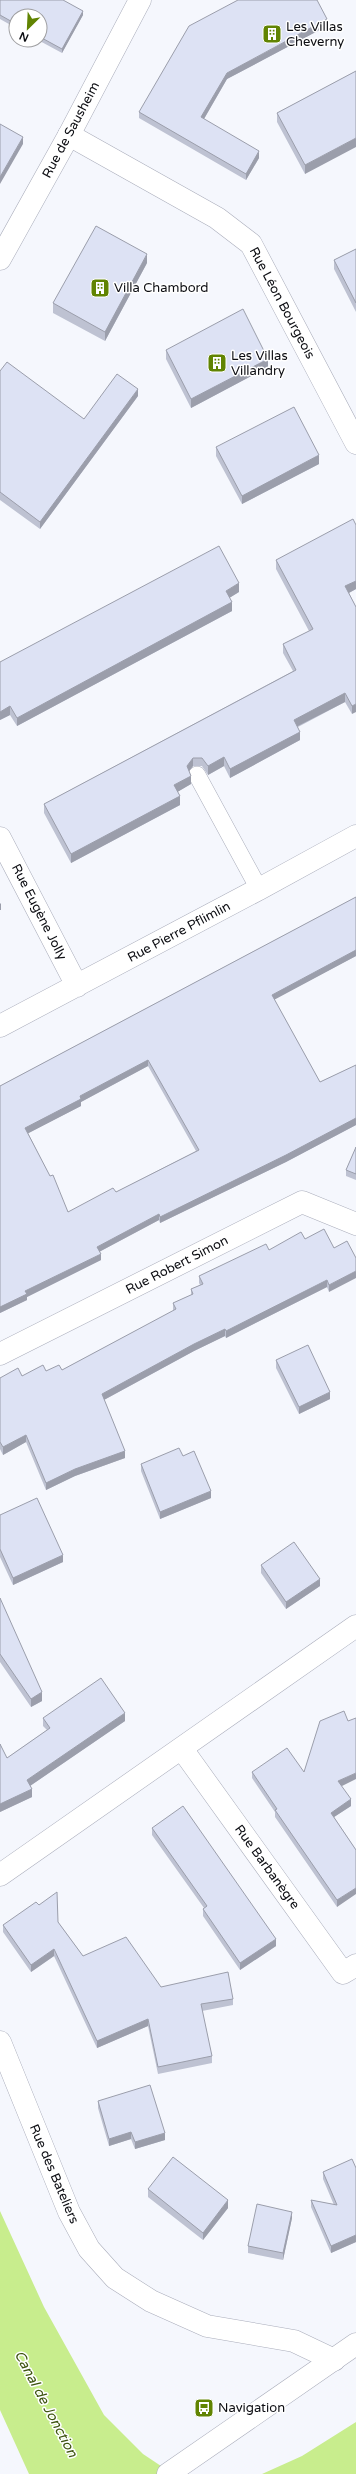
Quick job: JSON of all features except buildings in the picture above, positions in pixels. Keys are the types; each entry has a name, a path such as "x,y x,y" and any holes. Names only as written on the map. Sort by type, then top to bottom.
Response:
{"street":[{"name":"Rue de Sausheim","path":"0,259 69,135 140,0"},
{"name":"Rue Léon Bourgeois","path":"69,135 217,218 251,244 356,443"},
{"name":"Rue Pierre Pflimlin","path":"0,1026 259,890 356,836"},
{"name":"Rue Eugène Jolly","path":"0,838 77,986"},
{"name":"Rue Robert Simon","path":"0,1354 302,1202 356,1224"},
{"path":"0,1875 356,1626"},
{"name":"Rue Barbanègre","path":"182,1749 344,1973 356,1965"},
{"name":"Rue des Bateliers","path":"0,2042 68,2212 89,2249 115,2278 151,2301 207,2326 294,2341 334,2360"},
{"path":"168,2474 356,2344"}],"lane":[{"path":"197,775 259,890"}],"water":[{"name":"Canal de Jonction","path":"0,2211 44,2307 104,2415 143,2454 173,2474 29,2474 0,2410"},
{"path":"356,2422 356,2474 262,2474 302,2456"}],"place":[{"name":"Les Villas Cheverny","path":"272,34"},
{"name":"Villa Chambord","path":"100,288"},
{"name":"Les Villas Villandry","path":"217,363"},
{"name":"Navigation","path":"204,2408"}]}
